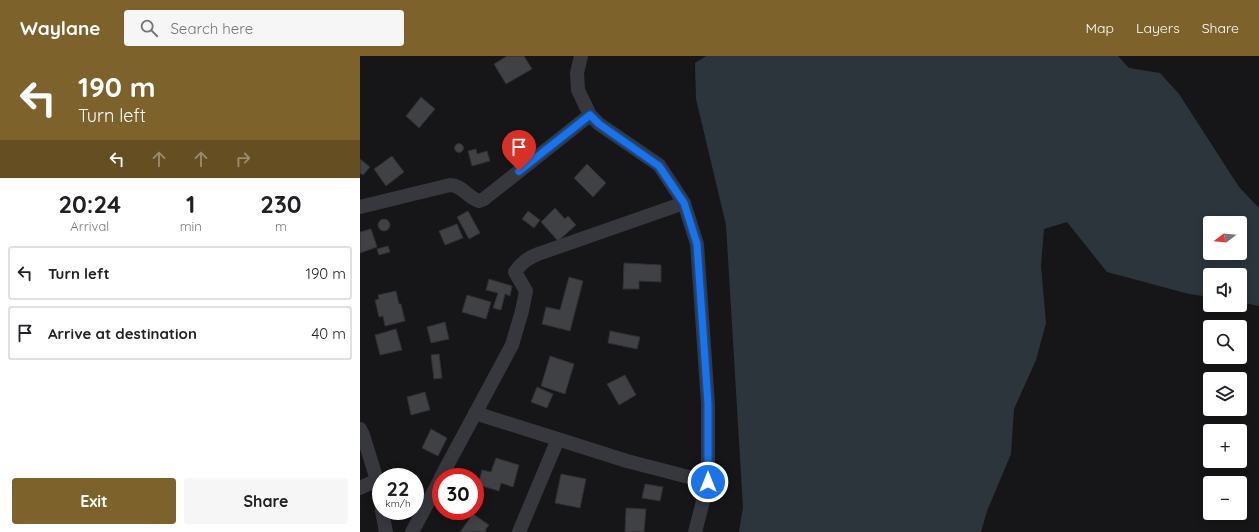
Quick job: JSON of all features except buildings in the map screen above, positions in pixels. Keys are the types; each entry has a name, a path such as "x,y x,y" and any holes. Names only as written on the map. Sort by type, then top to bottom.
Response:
{"street":[{"path":"581,56 577,73 578,90 590,115 599,124 659,166 684,203 697,244 708,404 708,482 695,532"},
{"path":"360,207 450,185 455,185 460,188 473,199 479,201 484,199 590,115"},
{"path":"446,468 512,345 526,291 515,272 521,263 538,254 684,203"},
{"path":"475,413 626,461 708,482"},
{"path":"360,429 373,468"},
{"path":"519,532 558,439"},
{"path":"360,488 372,482"},
{"path":"412,532 432,494"},
{"path":"384,520 386,532"}],"shaded area":[{"path":"706,56 1118,56 1129,68 1160,73 1179,94 1239,187 1259,208 1259,306 1247,303 1247,268 1203,268 1203,296 1189,294 1107,272 1067,222 1044,229 1041,266 1046,323 1036,360 1014,409 1011,454 987,511 981,532 739,532 743,507 726,225 696,99 695,63"}],"route":[{"path":"519,171 590,115 599,124 659,166 684,203 697,244 708,404 708,482"}]}
